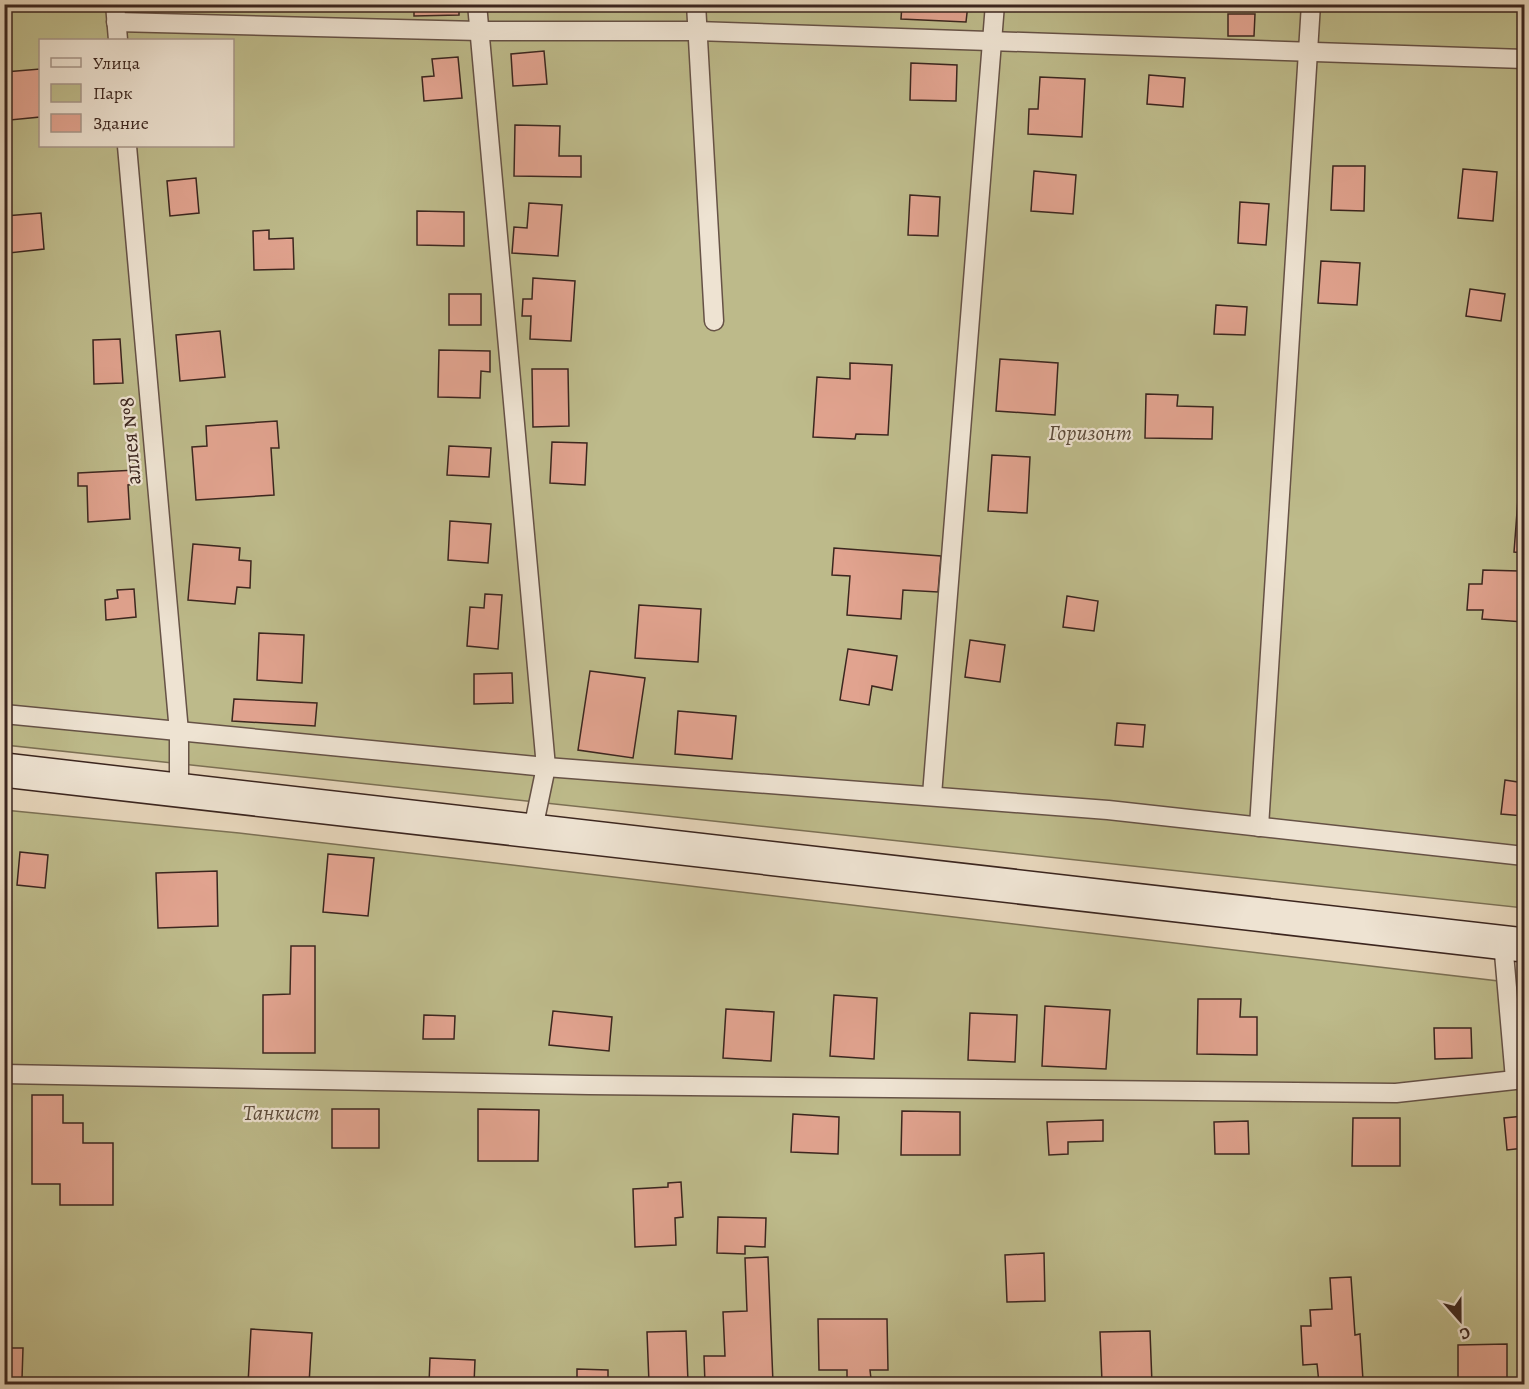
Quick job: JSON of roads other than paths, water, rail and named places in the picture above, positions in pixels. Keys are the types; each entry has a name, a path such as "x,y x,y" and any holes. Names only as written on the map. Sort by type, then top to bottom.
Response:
{"street":[{"path":"4,770 1514,943"}],"lane":[{"path":"477,4 546,767 533,829"},
{"path":"696,4 714,321"},
{"path":"932,795 994,4"},
{"path":"1259,827 1311,4"},
{"path":"116,22 479,31 696,31 1524,59"},
{"name":"аллея №8","path":"127,147 179,732 179,789"},
{"path":"4,714 546,767 932,795 1524,856"},
{"path":"4,1074 577,1085 1384,1093 1520,1079 1514,943"}],"park label":[{"name":"Горизонт","path":"1090,432"},
{"name":"Танкист","path":"281,1112"}]}
